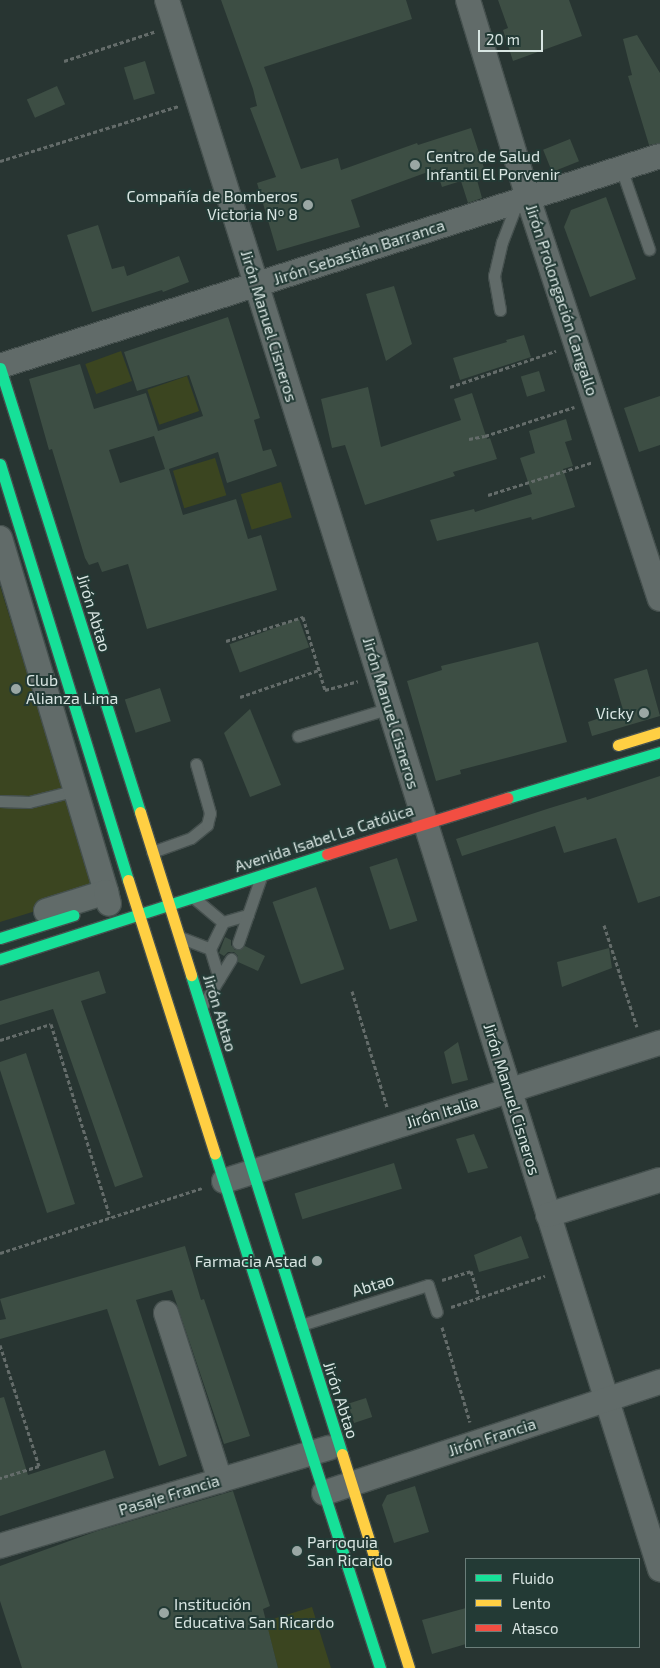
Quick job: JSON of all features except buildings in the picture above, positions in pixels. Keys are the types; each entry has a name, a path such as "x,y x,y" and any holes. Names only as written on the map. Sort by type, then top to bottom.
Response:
{"street":[{"name":"Jirón Manuel Cisneros","path":"167,0 660,1569"},
{"name":"Jirón Prolongación Cangallo","path":"468,0 523,199 595,400 660,599"},
{"name":"Jirón Sebastián Barranca","path":"0,367 660,156"},
{"name":"Jirón Abtao","path":"0,367 152,852 156,890 169,906 409,1668"},
{"path":"0,464 98,783 115,900"},
{"path":"0,538 76,790 115,900 139,915 380,1668"},
{"path":"603,749 660,732"},
{"name":"Avenida Isabel La Católica","path":"0,959 262,875 422,811 660,752"},
{"path":"0,926 115,900 178,883"},
{"path":"0,938 82,913"},
{"name":"Jirón Italia","path":"224,1181 652,1046"},
{"path":"548,1215 660,1180"},
{"path":"166,1313 220,1480"},
{"name":"Jirón Francia","path":"324,1493 660,1382"},
{"name":"Pasaje Francia","path":"0,1546 311,1452 339,1446"}],"lane":[{"path":"622,168 649,249"},
{"path":"500,310 494,276 502,242 523,199"},
{"path":"298,736 390,708"},
{"path":"152,852 191,838 207,825 210,813 196,764"},
{"path":"0,802 29,802 98,783"},
{"path":"238,943 262,875"},
{"path":"193,897 223,922"},
{"path":"219,979 210,949 223,922 248,915"},
{"path":"179,937 210,949"},
{"path":"201,1008 231,959"},
{"path":"428,1285 437,1312"},
{"name":"Abtao","path":"301,1325 428,1285"}],"path":[{"path":"64,62 175,25"},
{"path":"0,162 198,100"},
{"path":"450,387 576,345"},
{"path":"469,439 486,436 595,400"},
{"path":"488,495 613,456"},
{"path":"226,641 303,617 325,690 379,675"},
{"path":"240,697 319,670"},
{"path":"604,926 652,1046"},
{"path":"352,991 393,1127"},
{"path":"0,1040 51,1024 110,1217"},
{"path":"0,1253 224,1181"},
{"path":"476,1442 437,1312 567,1269"},
{"path":"428,1285 471,1271 479,1297"},
{"path":"0,1345 39,1466 0,1478"}],"green space":[{"path":"121,351 132,381 96,394 85,364"},
{"path":"187,376 199,411 159,425 147,390"},
{"path":"215,458 226,495 184,508 173,471"},
{"path":"281,482 292,517 252,530 241,494"},
{"name":"Club Alianza Lima","path":"0,586 64,792 94,879 81,897 0,922"},
{"path":"312,1607 331,1668 278,1668 270,1638 240,1629"}],"traffic: fast":[{"path":"0,368 140,812"},
{"path":"0,464 128,880"},
{"path":"507,798 660,752"},
{"path":"0,959 327,854"},
{"path":"0,938 74,915"},
{"path":"191,975 342,1454"},
{"path":"215,1154 380,1668"}],"traffic: slow":[{"path":"618,745 660,732"},
{"path":"140,812 191,975"},
{"path":"128,880 215,1154"},
{"path":"342,1454 409,1668"}],"traffic: jam":[{"path":"327,854 507,798"}],"place":[{"name":"Centro de Salud Infantil El Porvenir","path":"415,165"},
{"name":"Compañía de Bomberos Victoria Nº 8","path":"308,205"},
{"name":"Club Alianza Lima","path":"16,689"},
{"name":"Vicky","path":"644,713"},
{"name":"Farmacia Astad","path":"317,1261"},
{"name":"Parroquia San Ricardo","path":"297,1551"},
{"name":"Institución Educativa San Ricardo","path":"164,1613"}]}
